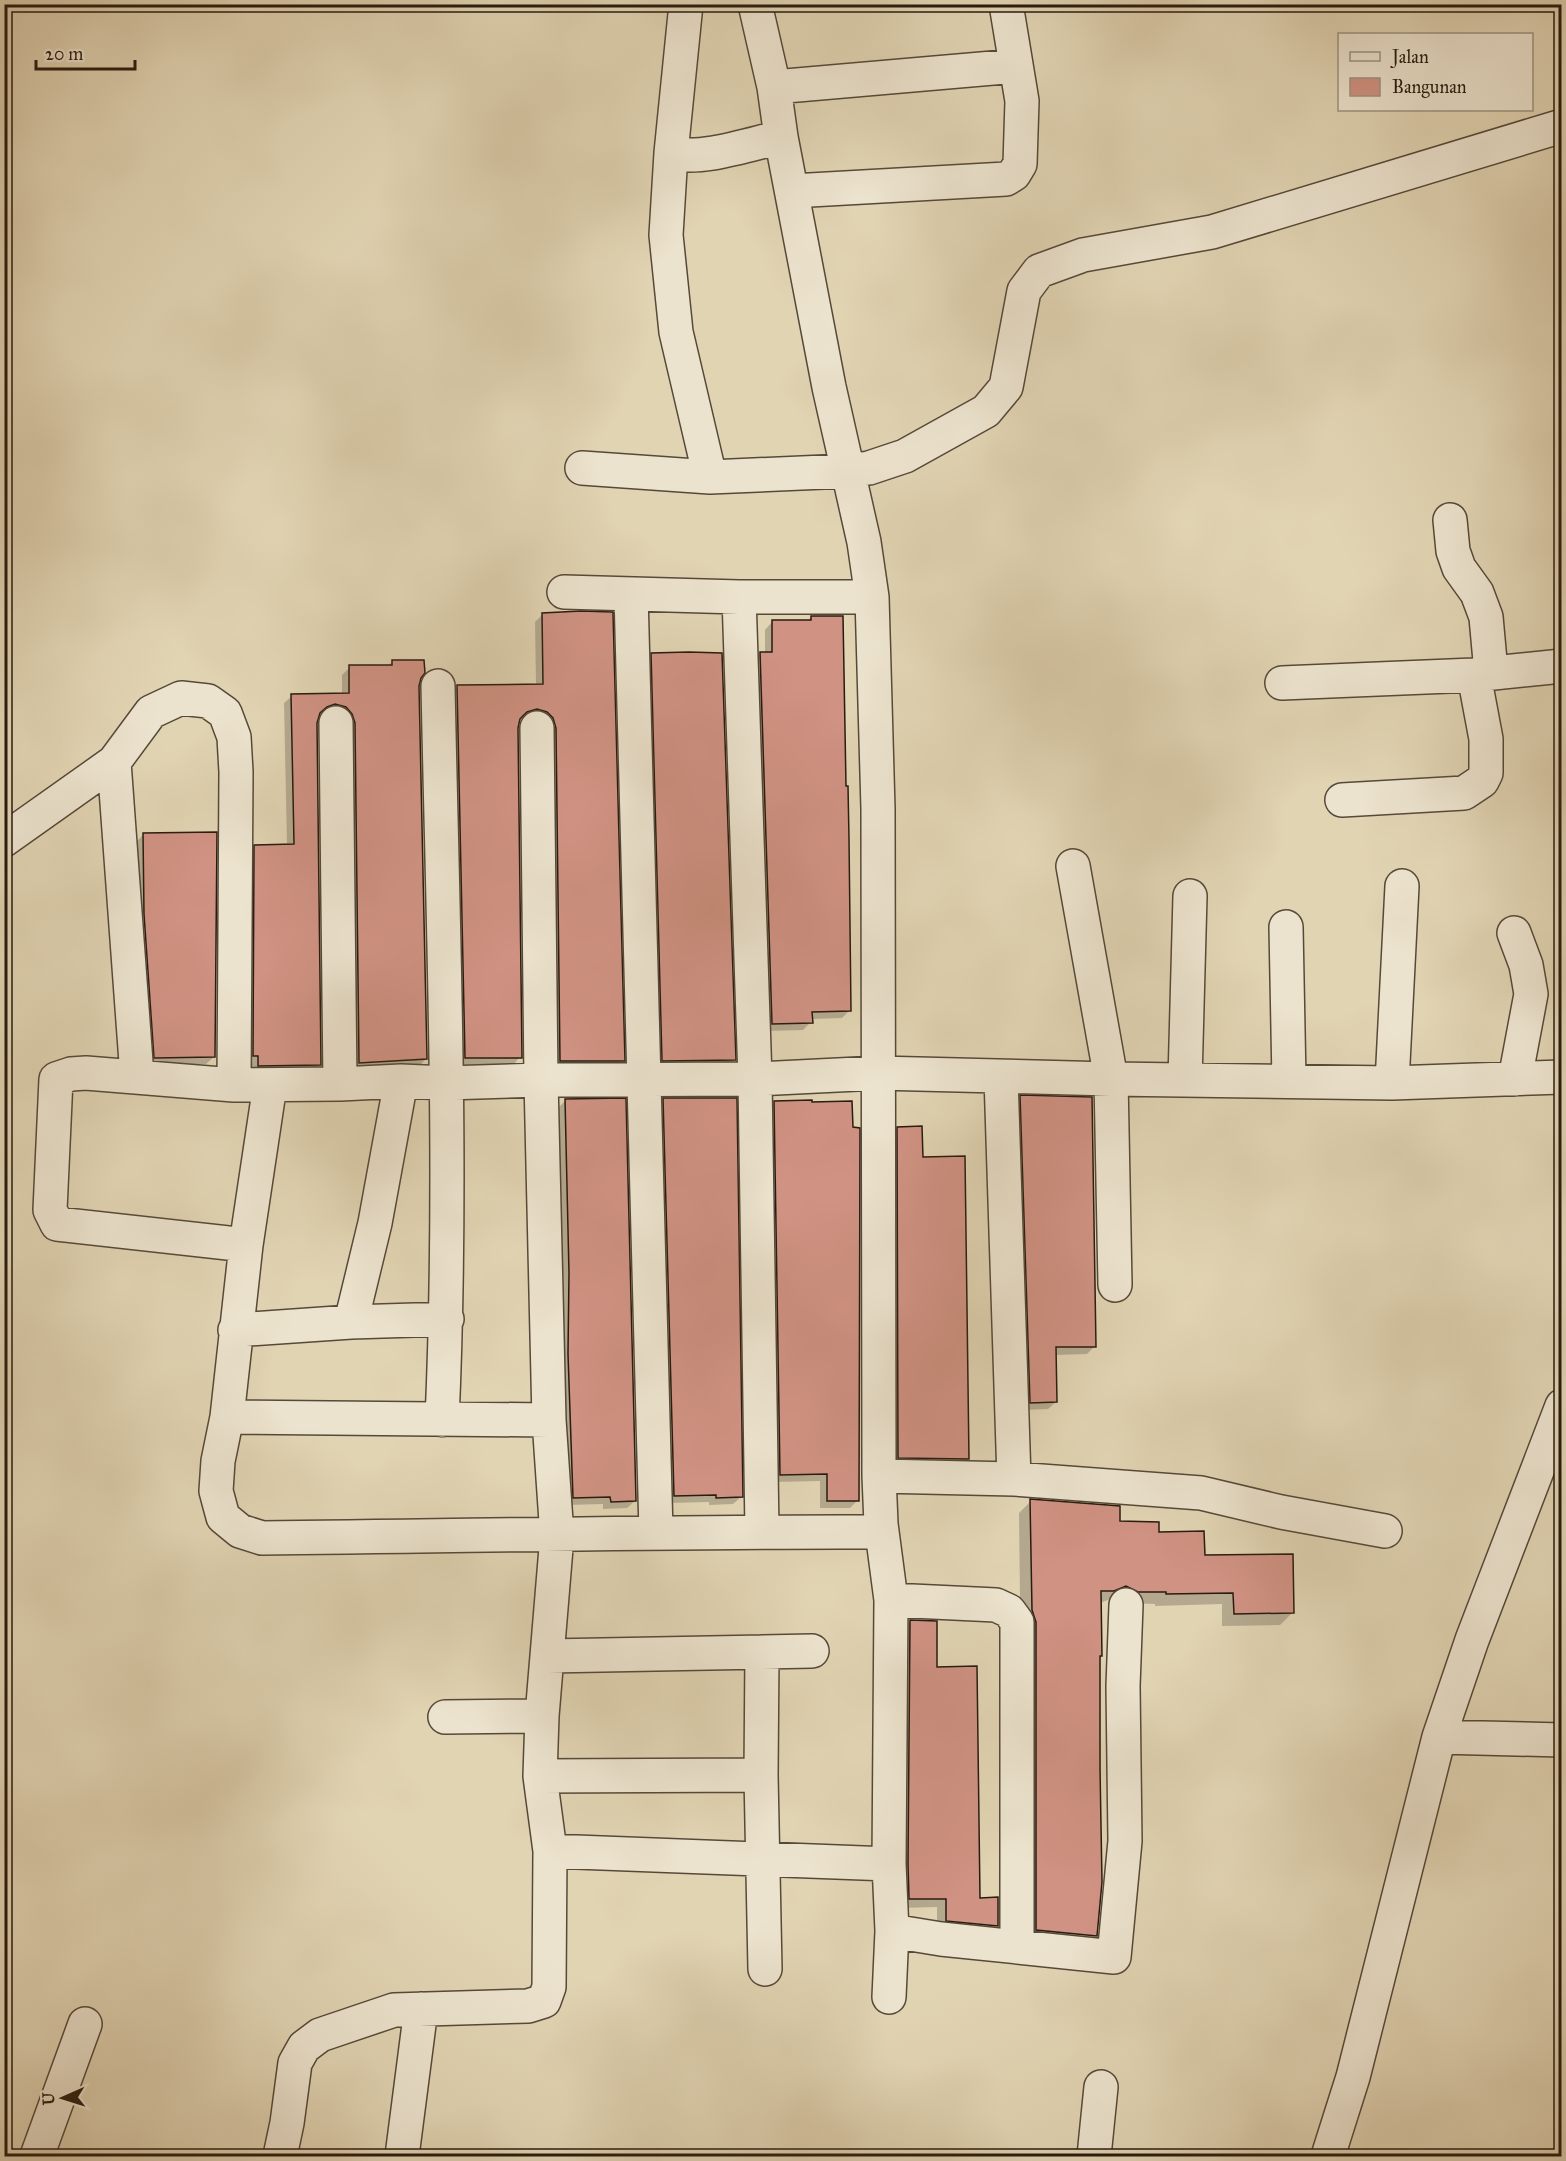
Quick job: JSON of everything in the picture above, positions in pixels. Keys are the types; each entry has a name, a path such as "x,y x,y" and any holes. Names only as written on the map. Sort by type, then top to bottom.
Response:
{"street":[{"path":"686,4 671,153 666,235 676,332 710,477"},
{"path":"755,4 774,87 781,137 829,387 864,542 872,597 878,809 879,1476 882,1532 891,1600 889,1864 892,1931 889,1997"},
{"path":"792,191 1006,179 1014,174 1020,164 1022,101 1006,4"},
{"path":"774,87 1016,66"},
{"path":"582,468 710,477 848,471 869,468 905,456 986,411 1006,387 1024,291 1039,271 1083,255 1212,232 1562,126"},
{"path":"671,153 682,156 699,155 781,137"},
{"path":"1342,800 1464,793 1482,781 1486,773 1483,673 1486,617 1477,593 1459,568 1453,551 1450,520"},
{"path":"564,592 740,597 872,597"},
{"path":"631,594 656,1532"},
{"path":"740,597 755,1079 762,1531"},
{"path":"1282,683 1483,673 1562,666"},
{"path":"438,686 447,1083 447,1319 442,1420"},
{"path":"4,840 114,762 151,712 181,698 208,701 225,713 234,738 236,772 234,1085"},
{"path":"336,723 340,1084"},
{"path":"280,2157 295,2063 304,2047 327,2032 394,2010 528,2006 544,2001 549,1987 550,1851 540,1776 542,1716 557,1536 549,1420 541,1080 537,728"},
{"path":"114,762 137,1076"},
{"path":"1073,866 1111,1079 1115,1285"},
{"path":"1392,1083 1402,886"},
{"path":"1185,1080 1190,896"},
{"path":"1286,927 1289,1081"},
{"path":"1514,933 1526,965 1531,994 1515,1079"},
{"path":"246,1245 57,1224 50,1210 56,1080 71,1074 86,1073 234,1085 401,1081 447,1083 755,1079 878,1073 1392,1083 1562,1077"},
{"path":"1001,1077 1014,1479"},
{"path":"351,1322 375,1223 401,1081"},
{"path":"270,1085 235,1330 227,1418 218,1461 216,1491 223,1516 240,1532 262,1538 557,1536 656,1532 882,1532"},
{"path":"235,1330 351,1322 447,1319"},
{"path":"1328,2157 1353,2077 1439,1737 1472,1640 1562,1406"},
{"path":"227,1418 549,1420"},
{"path":"879,1476 1014,1479 1201,1493 1281,1512 1385,1531"},
{"path":"891,1600 996,1605 1009,1611 1017,1622 1017,1947"},
{"path":"892,1931 941,1939 1114,1957 1125,1841 1123,1686 1126,1605"},
{"path":"548,1656 812,1651"},
{"path":"762,1652 761,1775 765,1969"},
{"path":"445,1717 542,1716"},
{"path":"1439,1737 1562,1740"},
{"path":"540,1776 761,1775"},
{"path":"550,1851 889,1864"},
{"path":"402,2157 421,2009"},
{"path":"37,2157 85,2024"},
{"path":"1094,2157 1101,2087"}],"building":[{"path":"613,612 625,1061 560,1061 556,728 553,718 547,712 537,709 527,712 520,719 518,728 522,1058 465,1058 457,685 543,684 542,613"},
{"path":"811,616 843,616 851,1011 812,1012 813,1023 772,1024 760,652 772,652 772,620 811,620"},
{"path":"651,653 722,653 736,1060 662,1061"},
{"path":"392,660 424,660 425,673 419,686 427,1059 359,1063 355,723 346,707 335,704 320,713 317,723 321,1065 258,1066 258,1056 253,1056 254,845 294,844 291,694 349,693 349,665 392,665"},
{"path":"217,832 215,1057 154,1058 144,914 143,833"},
{"path":"1020,1095 1092,1097 1096,1347 1056,1347 1057,1402 1030,1403"},
{"path":"626,1098 636,1501 611,1502 610,1497 573,1498 568,1354 569,1273 565,1099"},
{"path":"663,1098 737,1098 743,1497 674,1496"},
{"path":"812,1100 812,1102 852,1101 853,1127 860,1128 859,1501 827,1501 827,1474 780,1475 774,1101"},
{"path":"922,1126 923,1157 965,1156 969,1459 898,1458 897,1127"},
{"path":"1030,1499 1120,1506 1120,1521 1159,1522 1159,1532 1204,1531 1205,1555 1293,1554 1294,1613 1234,1614 1233,1593 1166,1594 1166,1592 1138,1592 1126,1586 1114,1591 1101,1591 1102,1882 1097,1936 1036,1930 1036,1622 1032,1610"},
{"path":"910,1620 937,1621 937,1667 977,1666 980,1898 998,1897 998,1926 946,1921 946,1899 909,1899"}]}
